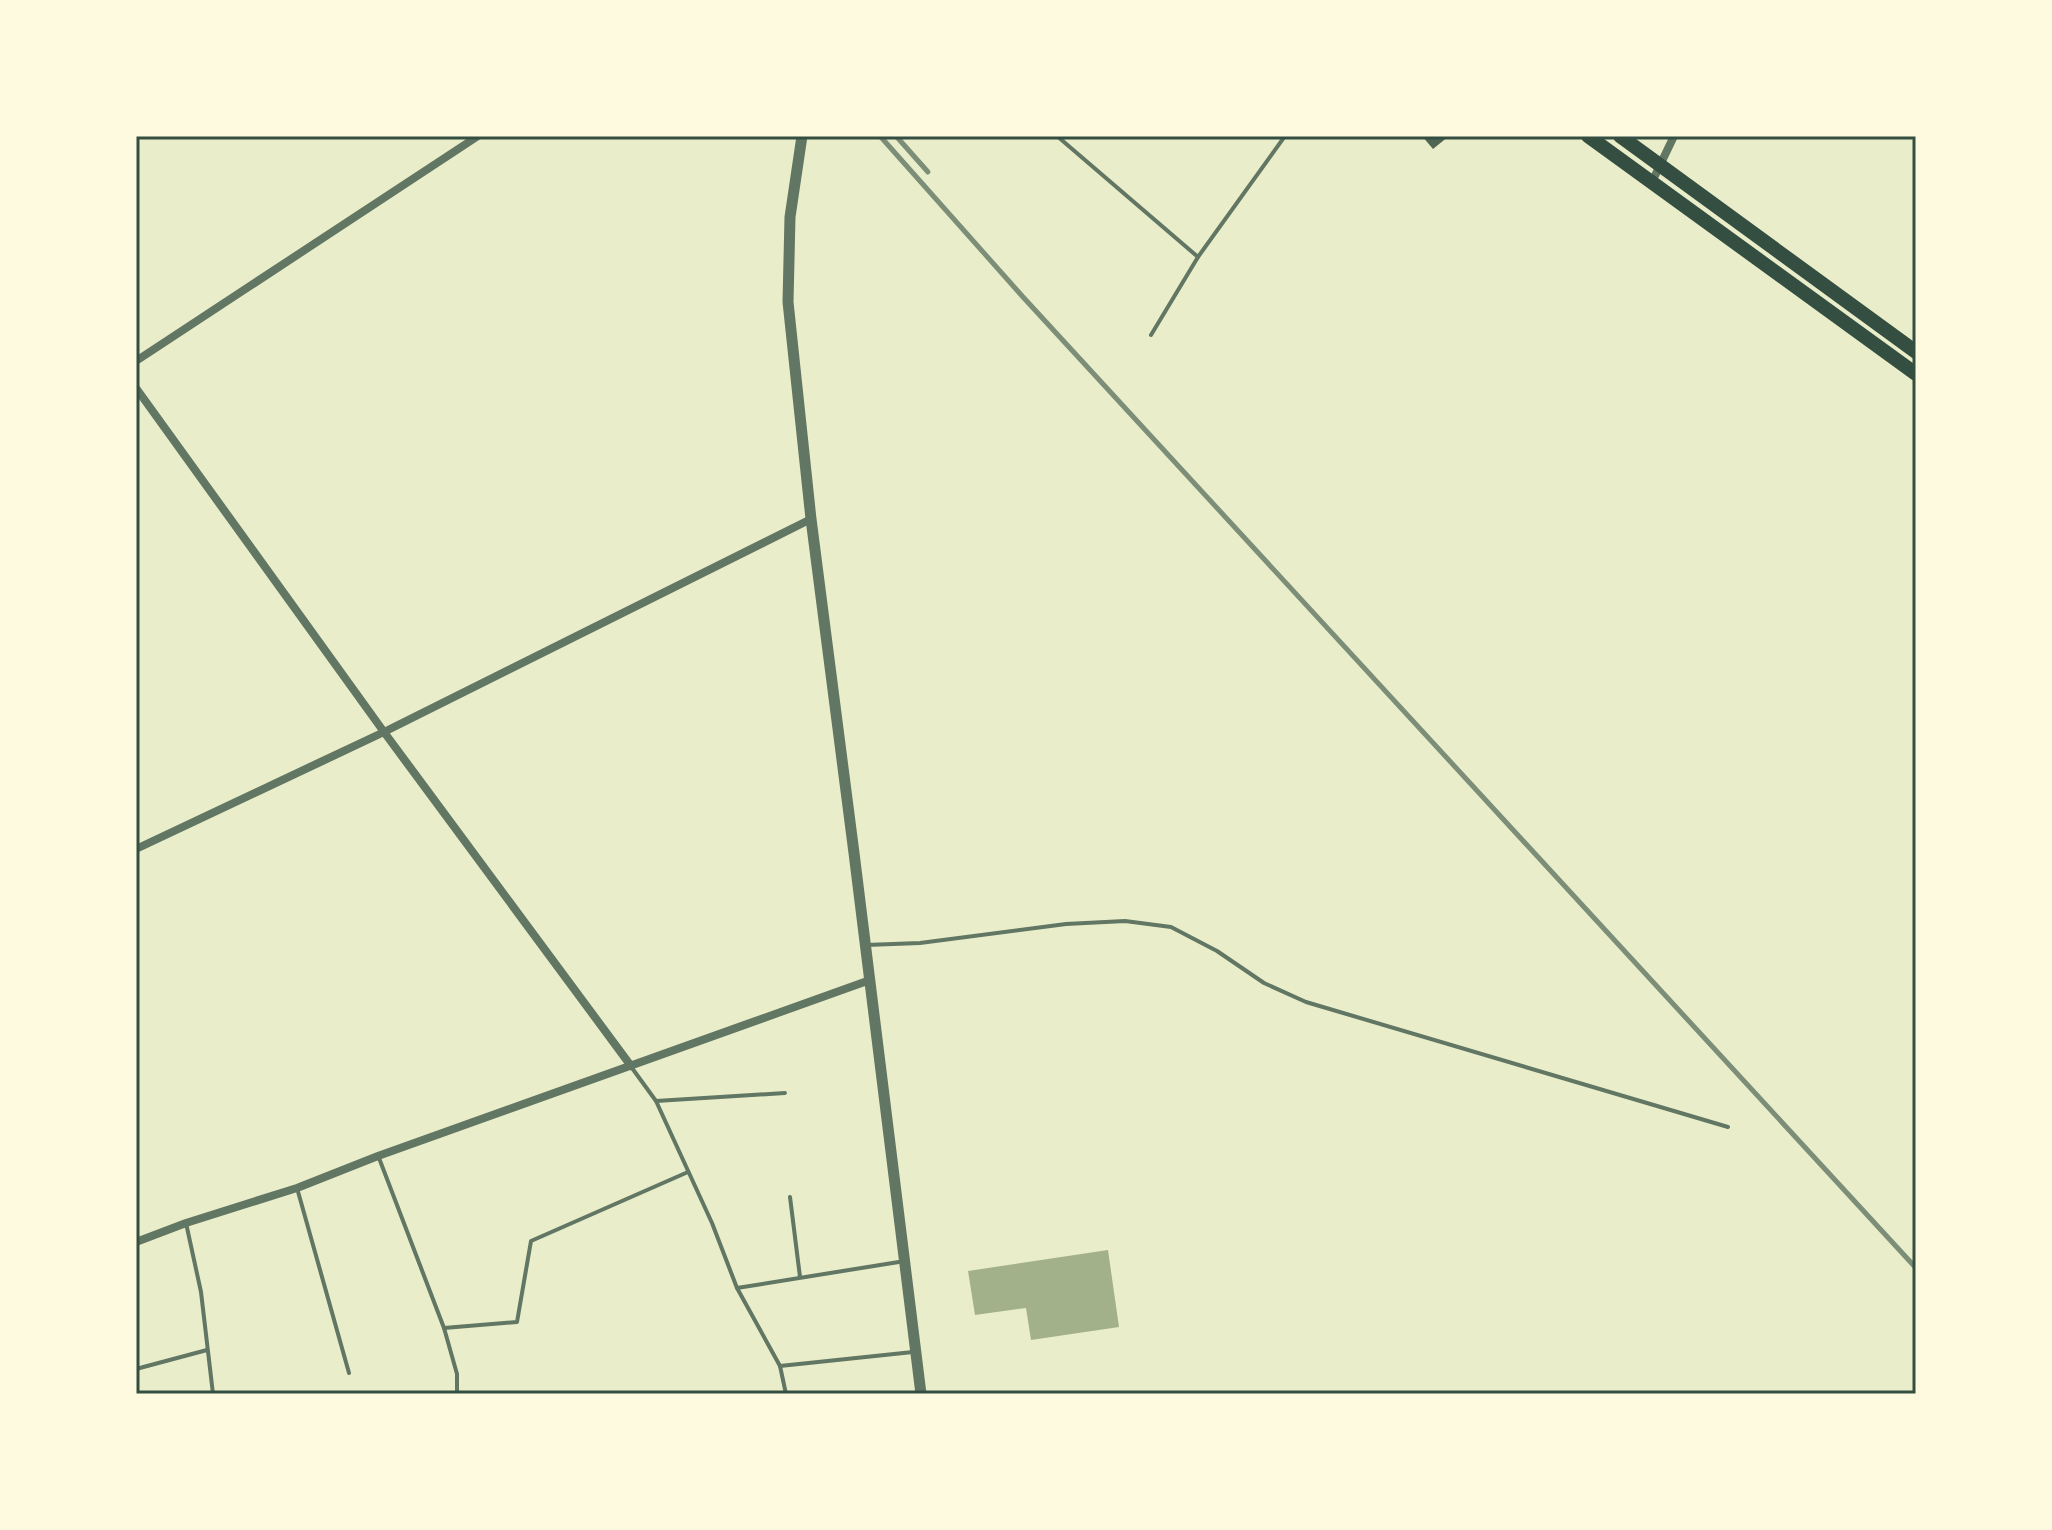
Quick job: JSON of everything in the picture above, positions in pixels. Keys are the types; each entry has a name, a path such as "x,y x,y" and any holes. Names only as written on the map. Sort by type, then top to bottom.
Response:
{"main road":[{"path":"1588,136 1915,370"},
{"path":"1620,136 1916,352"}],"street":[{"path":"136,361 478,136"},
{"path":"802,136 790,217 788,302 811,519 921,1394"},
{"path":"1652,182 1674,136"},
{"path":"136,388 384,732 631,1066"},
{"path":"136,849 384,732 811,519"},
{"path":"136,1242 297,1188 378,1156 870,980"}],"lane":[{"path":"1057,136 1198,257"},
{"path":"1151,335 1198,257 1285,136"},
{"path":"866,945 920,943 1066,924 1125,921 1171,927 1217,951 1264,983 1306,1002 1728,1127"},
{"path":"631,1066 656,1101 712,1223 737,1288 780,1366 786,1394"},
{"path":"656,1101 785,1093"},
{"path":"378,1156 444,1328 457,1374 457,1394"},
{"path":"444,1328 517,1322 531,1241 688,1172"},
{"path":"297,1188 349,1373"},
{"path":"790,1197 800,1277"},
{"path":"186,1223 201,1292 213,1394"},
{"path":"737,1288 905,1261"},
{"path":"136,1369 208,1350"},
{"path":"780,1366 915,1352"}],"shaded area":[{"path":"1108,1250 1119,1327 1031,1340 1026,1308 975,1315 968,1271"}],"building":[{"path":"1422,136 1449,136 1433,149"}],"railway":[{"path":"880,136 1023,297 1916,1268"},
{"path":"896,136 928,172"}]}
